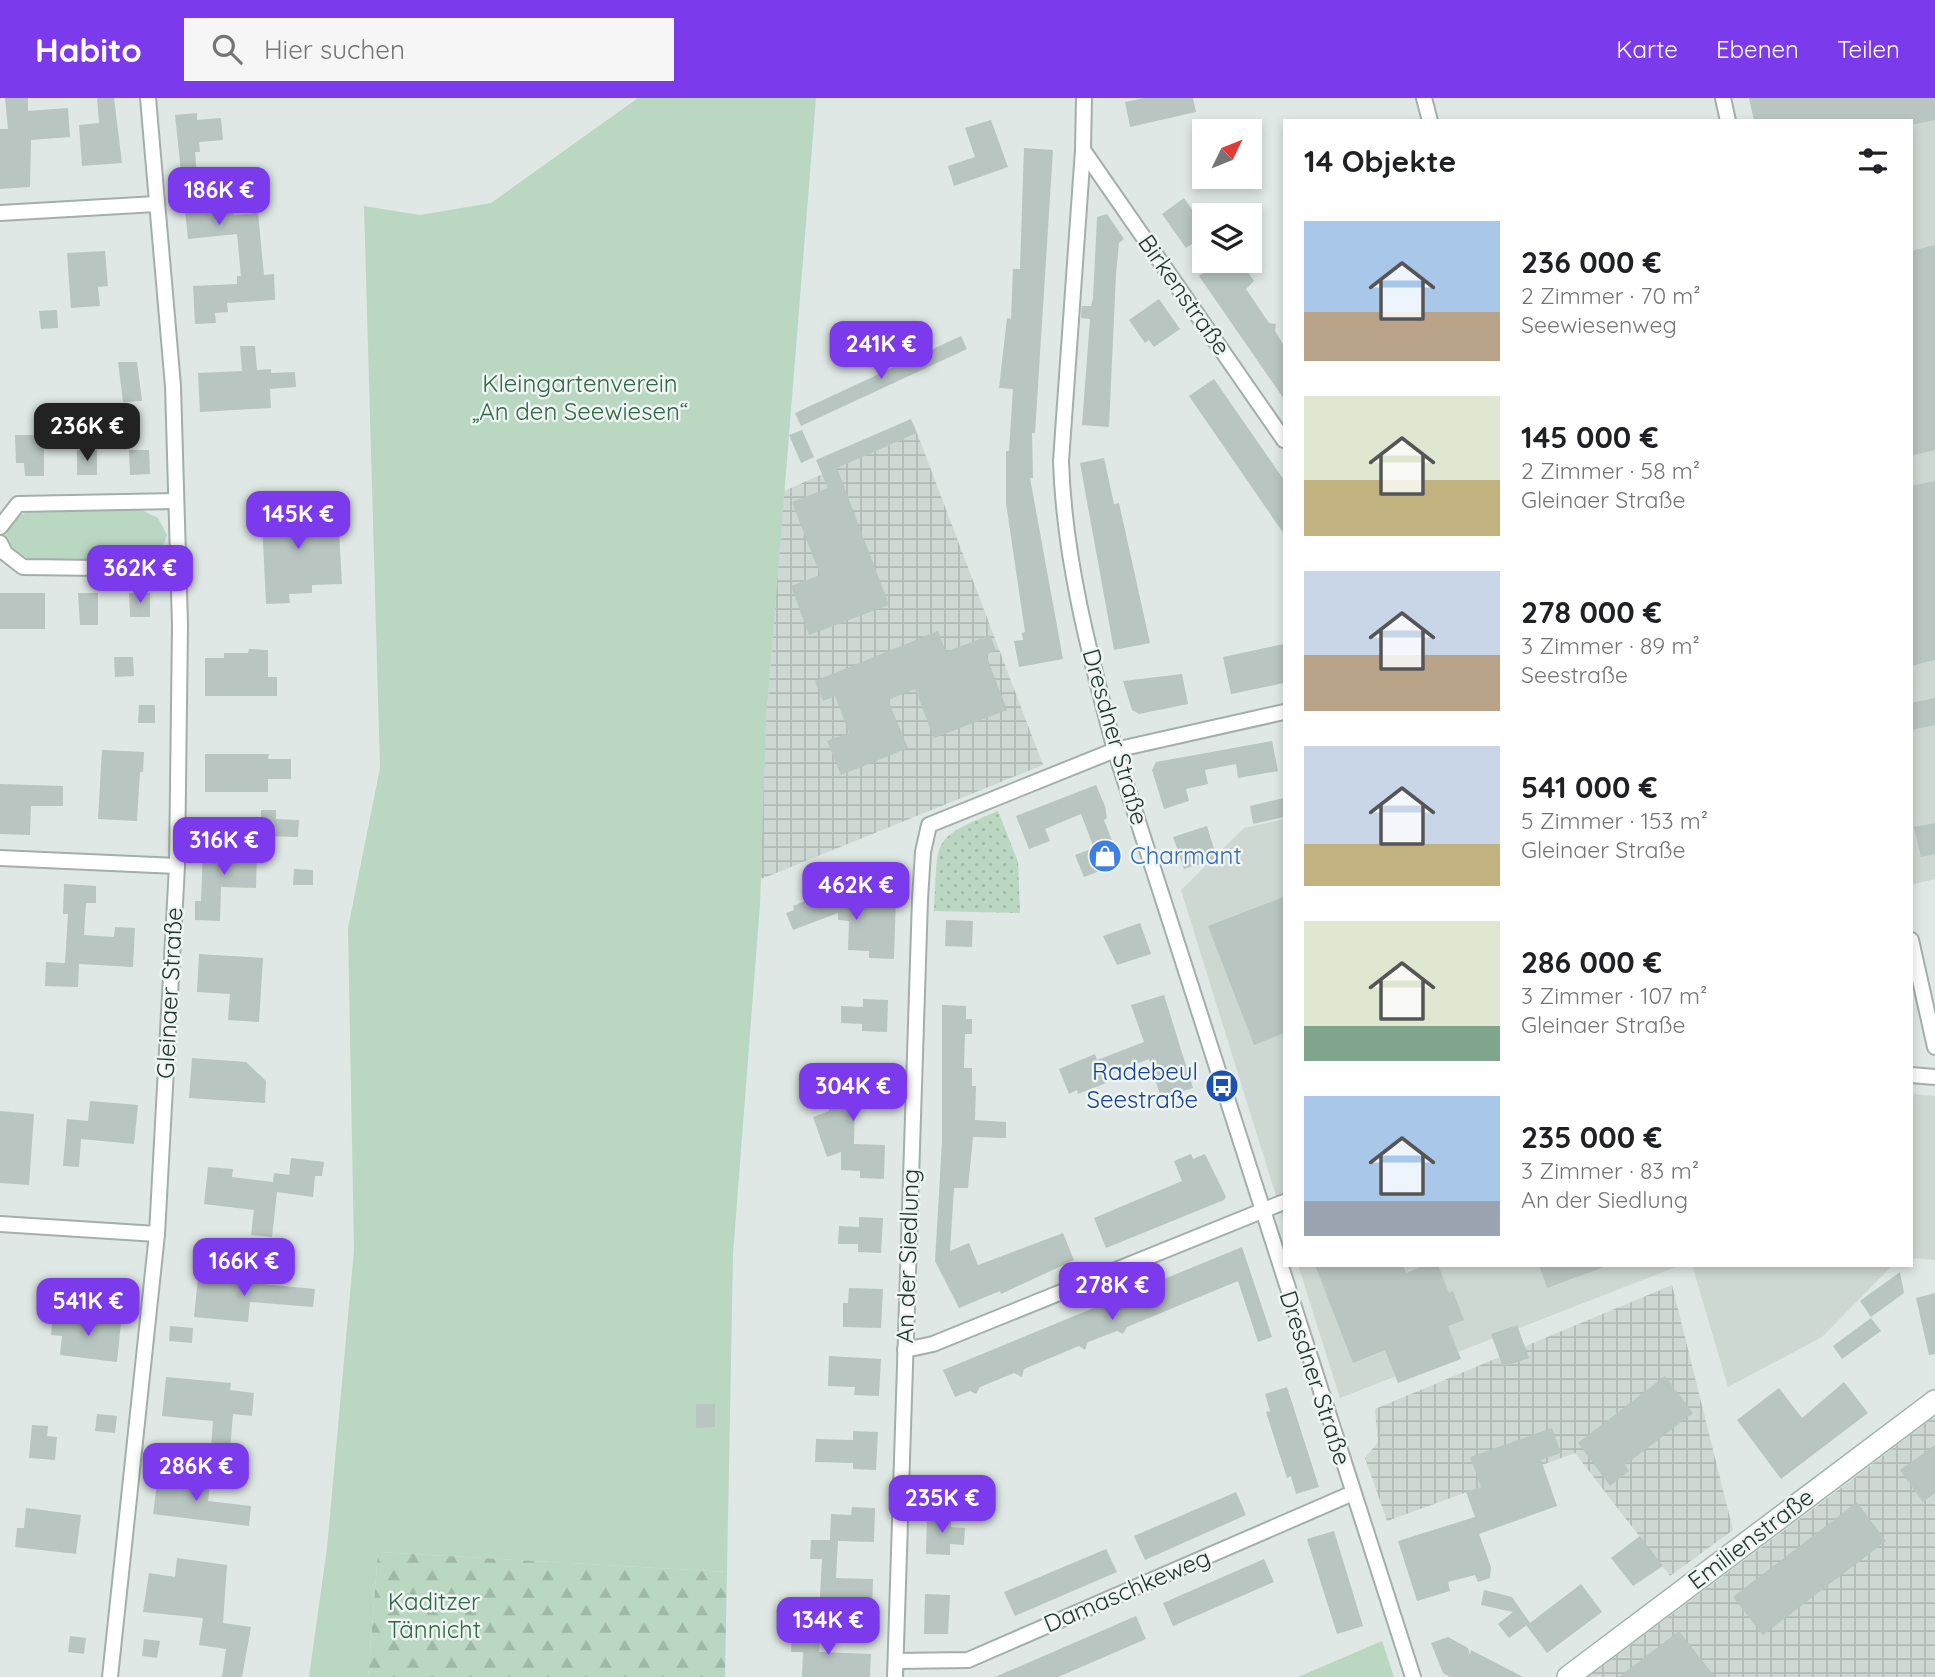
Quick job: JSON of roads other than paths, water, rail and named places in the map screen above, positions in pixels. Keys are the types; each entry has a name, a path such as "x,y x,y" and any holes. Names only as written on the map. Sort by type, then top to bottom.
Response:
{"street":[{"name":"Gleinaer Straße","path":"110,1677 158,1234 177,866 180,625 173,386 148,98"},
{"name":"Dresdner Straße","path":"1084,98 1083,150 1061,461 1062,505 1088,646 1115,750 1413,1677"},
{"path":"1424,98 1429,119"},
{"path":"1723,98 1728,119"},
{"name":"Birkenstraße","path":"1083,150 1283,439"},
{"path":"0,213 156,204"},
{"path":"0,527 18,504 176,501"},
{"path":"0,543 5,553 23,567 177,569"},
{"path":"1115,750 1283,712"},
{"name":"An der Siedlung","path":"895,1677 922,852 929,825 1115,750"},
{"path":"0,858 177,866"},
{"path":"1913,949 1935,1047"},
{"path":"1913,1075 1935,1077"},
{"path":"905,1350 933,1344 1283,1202"},
{"path":"0,1224 158,1234"},
{"name":"Emilienstraße","path":"1568,1677 1935,1401"},
{"name":"Damaschkeweg","path":"896,1661 968,1660 1353,1493"}],"place":[{"name":"Charmant","path":"1105,856"},
{"name":"Radebeul Seestraße","path":"1222,1086"}],"park label":[{"name":"Kleingartenverein „An den Seewiesen“","path":"580,398"},
{"name":"Kaditzer Tännicht","path":"434,1616"}]}
